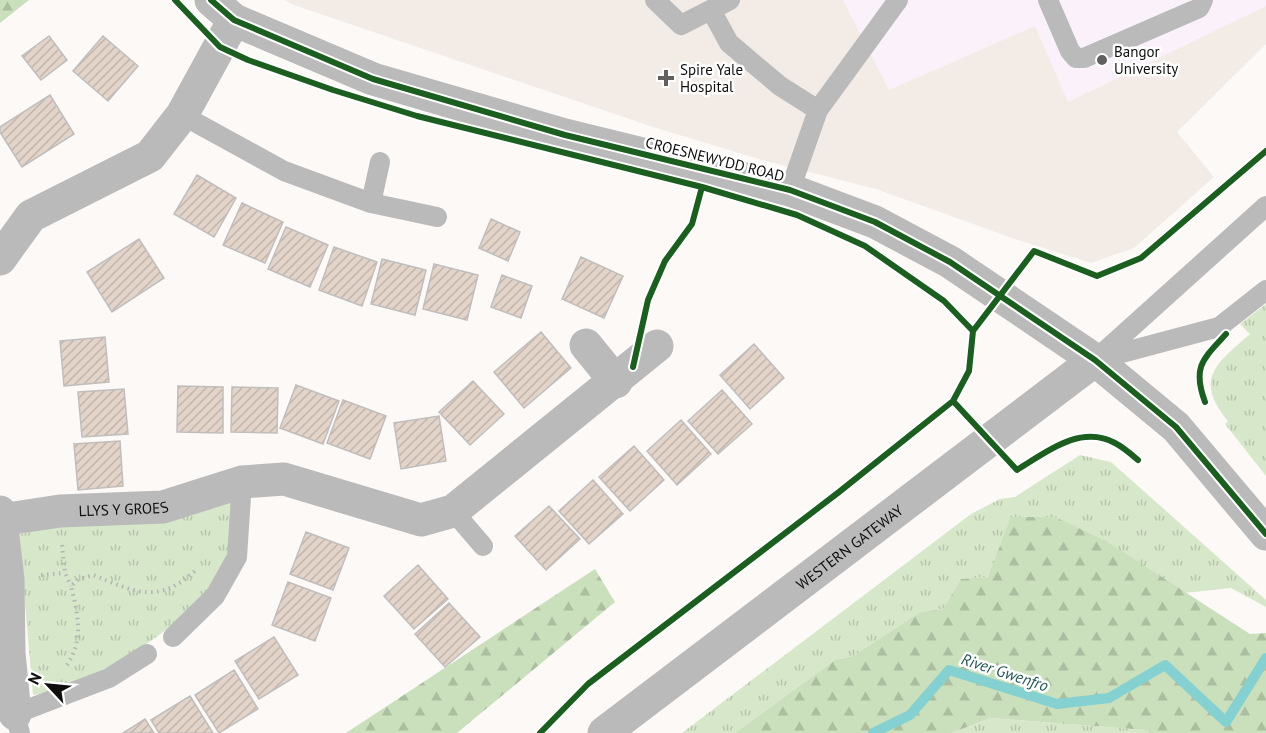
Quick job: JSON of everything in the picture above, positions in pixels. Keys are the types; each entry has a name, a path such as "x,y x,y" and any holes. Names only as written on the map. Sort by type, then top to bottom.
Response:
{"street":[{"path":"0,257 31,216 150,156 182,115 223,10"},
{"name":"CROESNEWYDD ROAD","path":"223,10 373,79 565,135 790,190 875,222 950,261 1095,360 1176,427 1266,534"},
{"path":"586,345 616,382"},
{"name":"LLYS Y GROES","path":"17,724 4,654 8,579 0,516 163,507 242,482 284,479 421,520 453,511 616,382 657,346"},
{"name":"WESTERN GATEWAY","path":"604,733 1095,360"}],"lane":[{"path":"655,0 681,25 730,0"},
{"path":"790,190 818,110 898,0"},
{"path":"1048,0 1070,51 1076,57 1084,58 1199,8 1203,0"},
{"path":"711,10 729,43 780,86 818,110"},
{"path":"182,115 284,171 371,203 437,217"},
{"path":"371,203 380,162"},
{"path":"1095,360 1266,206"},
{"path":"1095,360 1219,327 1266,291"},
{"path":"173,637 215,596 237,557 242,482"},
{"path":"453,511 483,546"},
{"name":"LLYS Y GROES","path":"17,724 56,701 109,678 147,654"}],"path":[{"path":"71,586 79,579 93,575 132,592 152,592 182,582 199,568"},
{"path":"62,672 73,655 79,637 79,619 71,586 65,573"}],"shaded area":[{"path":"285,0 1266,0 1266,44 1177,132 1214,177 1134,248 1091,263 1012,238 876,189 762,160 653,127 291,4"},
{"name":"Bangor University","path":"843,0 1266,0 1266,6 1068,102 1035,26 889,90"}],"green space":[{"path":"0,0 29,0 0,23"},
{"path":"1266,304 1266,476 1225,424 1228,421 1212,394 1211,383 1213,373 1219,363 1250,334 1240,324"},
{"path":"1080,455 1111,462 1266,600 1266,607 1231,588 1184,593 1055,517 988,577 961,579 943,609 920,612 853,656 835,660 735,733 682,733 971,514 1000,499 1015,497"},
{"path":"236,493 233,534 228,557 215,580 196,603 172,625 116,663 58,689 33,695 22,570 15,535"},
{"path":"1011,517 1055,517 1106,541 1250,634 1266,633 1266,733 1149,733 1146,730 991,718 951,733 735,733 835,660 853,656 920,612 943,609 961,579 988,577"},
{"path":"595,569 615,602 457,733 346,733"},
{"path":"991,718 1146,730 1149,733 951,733"}],"building":[{"path":"49,36 67,60 41,80 22,56"},
{"path":"103,36 138,66 108,101 73,71"},
{"path":"50,95 74,134 22,167 0,132 0,127"},
{"path":"197,175 236,198 214,237 174,214"},
{"path":"242,203 283,222 265,263 223,245"},
{"path":"491,219 520,232 508,261 479,248"},
{"path":"286,227 328,245 310,287 268,269"},
{"path":"139,239 164,278 112,312 87,272"},
{"path":"334,247 377,262 362,306 319,290"},
{"path":"581,257 623,276 604,318 562,299"},
{"path":"382,259 426,270 415,315 371,304"},
{"path":"434,264 478,275 467,320 423,309"},
{"path":"502,275 532,286 521,318 491,307"},
{"path":"541,332 571,368 524,408 494,372"},
{"path":"105,337 109,382 64,386 60,341"},
{"path":"754,344 784,378 750,409 720,375"},
{"path":"473,381 504,414 470,445 439,412"},
{"path":"296,385 339,401 323,444 280,428"},
{"path":"178,386 223,387 223,433 177,432"},
{"path":"232,387 278,388 277,433 231,432"},
{"path":"124,389 128,434 82,437 78,392"},
{"path":"722,390 752,424 718,454 688,421"},
{"path":"343,400 386,416 370,459 327,443"},
{"path":"439,416 446,461 401,469 394,423"},
{"path":"681,420 711,454 677,485 647,451"},
{"path":"120,441 123,486 78,490 74,444"},
{"path":"634,446 664,480 630,511 599,477"},
{"path":"593,480 623,514 589,544 559,511"},
{"path":"549,506 580,539 546,570 515,536"},
{"path":"306,532 349,548 333,590 290,574"},
{"path":"418,565 448,599 414,629 384,596"},
{"path":"288,582 331,598 315,641 272,625"},
{"path":"449,603 480,637 445,667 415,634"},
{"path":"274,637 298,675 259,699 235,661"},
{"path":"234,670 258,709 219,733 195,695"},
{"path":"190,696 213,733 159,733 151,720"},
{"path":"145,719 154,733 123,733"}],"waterway":[{"name":"River Gwenfro","path":"873,733 910,715 949,670 1057,704 1109,698 1165,665 1226,722 1266,658"}],"cycle path":[{"path":"175,0 220,47 248,60 333,90 417,116 702,187 797,215 865,246 944,301 973,331"},
{"path":"211,0 234,20 373,79 565,135 790,190 875,222 950,262 1095,360 1176,427 1266,534"},
{"path":"540,733 588,684 839,492 953,401 969,371 973,331 1034,251 1097,276 1141,258 1266,151"},
{"path":"633,367 648,300 665,261 692,224 702,187"},
{"path":"1205,402 1200,380 1202,364 1226,334"},
{"path":"953,401 1017,470 1063,443 1089,437 1102,438 1115,443 1138,460"}],"place":[{"name":"Bangor University","path":"1102,60"},
{"name":"Spire Yale Hospital","path":"666,78"}]}
